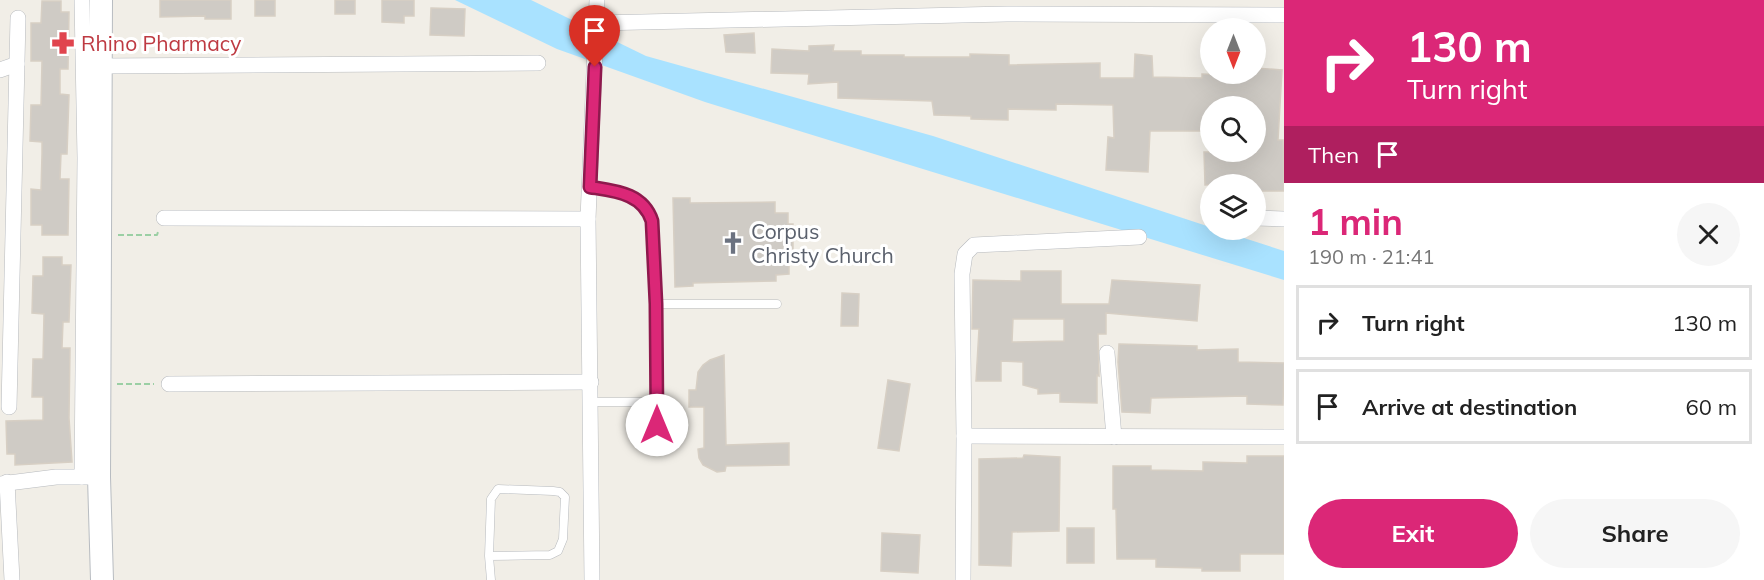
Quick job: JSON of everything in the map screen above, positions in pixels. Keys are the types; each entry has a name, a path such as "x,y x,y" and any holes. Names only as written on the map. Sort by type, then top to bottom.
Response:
{"street":[{"path":"82,0 91,477 102,580"},
{"path":"91,477 99,384 101,0"},
{"path":"592,580 588,219 597,0"},
{"path":"597,25 1007,7 1284,15"},
{"path":"9,407 6,329 7,183 17,64 18,18"},
{"path":"101,66 538,63"},
{"path":"0,70 17,64"},
{"path":"164,218 588,219"},
{"path":"1266,218 1284,219"},
{"path":"963,580 962,274 965,254 974,245 1139,237"},
{"path":"1107,353 1114,437"},
{"path":"169,384 591,382"},
{"path":"964,436 1284,437"},
{"path":"12,580 4,483 56,477 91,477"}],"lane":[{"path":"590,187 628,194 648,210 652,221 656,304 657,425"},
{"path":"656,304 777,304"},
{"path":"590,402 657,402"},
{"path":"489,556 550,555 558,551 563,539 565,497 560,492 553,491 498,489 494,492 491,499 489,556 491,580"}],"path":[{"path":"100,234 157,236 164,218"},
{"path":"99,384 169,384"}],"water":[{"path":"455,0 531,0 646,56 933,136 1200,224 1200,240 1250,240 1284,251 1284,280 705,102 557,49"}],"building":[{"path":"160,0 231,0 231,19 205,19 205,16 160,17"},
{"path":"255,0 275,0 275,16 255,16"},
{"path":"335,0 355,0 355,14 335,14"},
{"path":"382,0 414,0 414,16 404,16 404,23 382,22"},
{"path":"42,1 61,1 61,12 69,12 68,69 60,69 60,94 69,95 67,154 61,154 60,179 69,179 68,235 42,235 42,225 31,225 31,189 41,190 42,142 30,141 31,105 41,105 42,61 31,61 31,23 41,23"},
{"path":"431,8 465,9 464,36 430,35"},
{"path":"754,33 755,53 726,52 724,35"},
{"path":"834,45 833,51 861,51 861,55 904,55 904,57 1009,55 1009,65 1100,63 1100,78 1134,78 1135,54 1152,56 1153,77 1200,78 1200,84 1266,84 1266,69 1282,70 1278,140 1283,140 1284,191 1266,191 1266,174 1205,174 1204,162 1266,162 1266,96 1200,96 1200,131 1150,131 1148,172 1106,170 1108,137 1114,138 1113,105 1056,104 1056,110 1008,109 1008,120 971,119 971,116 934,115 932,101 838,98 838,82 808,84 809,74 771,73 772,49 809,51 809,46"},
{"name":"Corpus Christy Church","path":"673,198 690,198 690,203 775,202 775,213 788,213 788,224 793,224 793,262 789,262 789,274 776,275 776,281 693,283 693,286 675,287"},
{"path":"43,257 62,257 62,265 71,265 69,322 63,322 62,348 70,348 69,418 72,462 15,465 15,454 7,454 6,421 43,420 43,397 32,397 33,359 43,359 44,314 32,313 33,276 43,276"},
{"path":"1021,271 1061,271 1061,304 1109,304 1112,280 1200,285 1197,321 1106,313 1106,334 1098,334 1097,403 1060,402 1060,393 1038,394 1038,389 1023,385 1023,362 1001,361 1001,381 976,381 979,329 972,329 973,280 1021,281","holes":["1013,319 1064,319 1064,341 1012,342"]},
{"path":"842,293 859,294 858,326 841,326"},
{"path":"1119,344 1197,346 1197,350 1238,349 1238,362 1284,363 1283,405 1247,404 1247,396 1151,398 1150,413 1122,412"},
{"path":"724,355 726,445 789,443 789,465 726,466 725,471 717,472 703,465 698,449 704,448 704,407 689,407 689,390 696,390 698,372 703,365"},
{"path":"888,380 910,384 899,451 878,448"},
{"path":"1024,455 1060,457 1059,531 1012,532 1011,566 979,565 979,459 1023,458"},
{"path":"1247,456 1284,456 1284,554 1240,554 1240,571 1202,571 1202,568 1156,567 1156,559 1117,559 1116,509 1113,509 1113,466 1151,466 1151,470 1203,471 1203,462 1247,463"},
{"path":"1067,528 1094,528 1094,563 1067,563"},
{"path":"882,533 920,535 918,573 881,571"}],"place":[{"name":"Rhino Pharmacy","path":"63,43"},
{"name":"Corpus Christy Church","path":"733,243"}],"route":[{"path":"595,67 590,187 628,194 648,210 652,221 656,304 657,425"}]}
